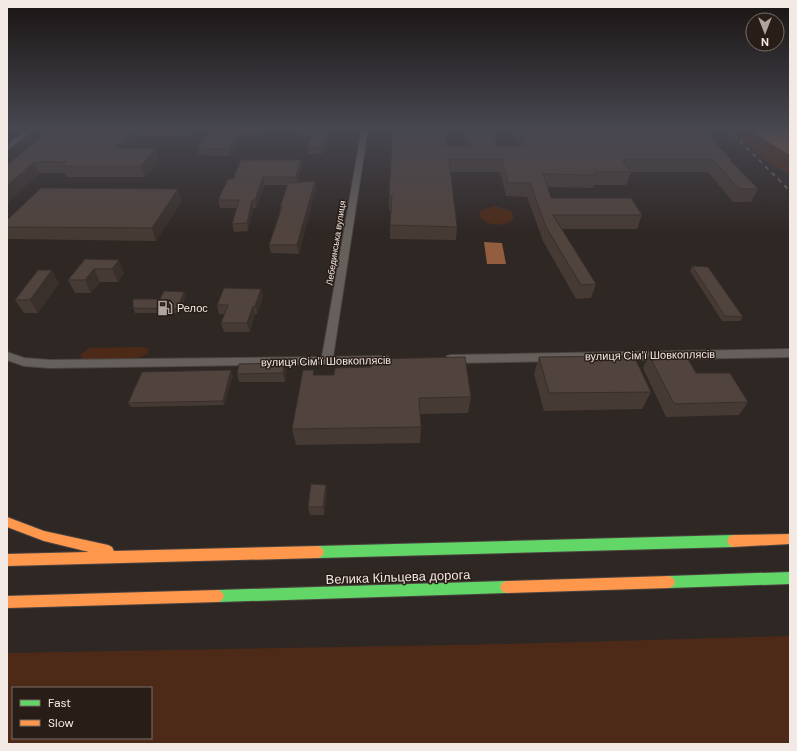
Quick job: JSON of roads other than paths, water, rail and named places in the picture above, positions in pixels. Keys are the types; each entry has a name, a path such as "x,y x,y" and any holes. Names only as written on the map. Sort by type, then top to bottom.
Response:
{"main road":[{"path":"7,522 22,530 67,542 140,557"},
{"path":"7,560 790,539"},
{"name":"Велика Кільцева дорога","path":"7,602 790,578"}],"street":[{"name":"Лебединська вулиця","path":"327,361 359,163"},
{"name":"вулиця Сімʼї Шовкоплясів","path":"440,359 790,353"},
{"name":"вулиця Сімʼї Шовкоплясів","path":"7,356 30,363 50,364 394,360"}],"railway":[{"path":"762,163 790,191"}],"place":[{"name":"Релос","path":"165,308"}]}
